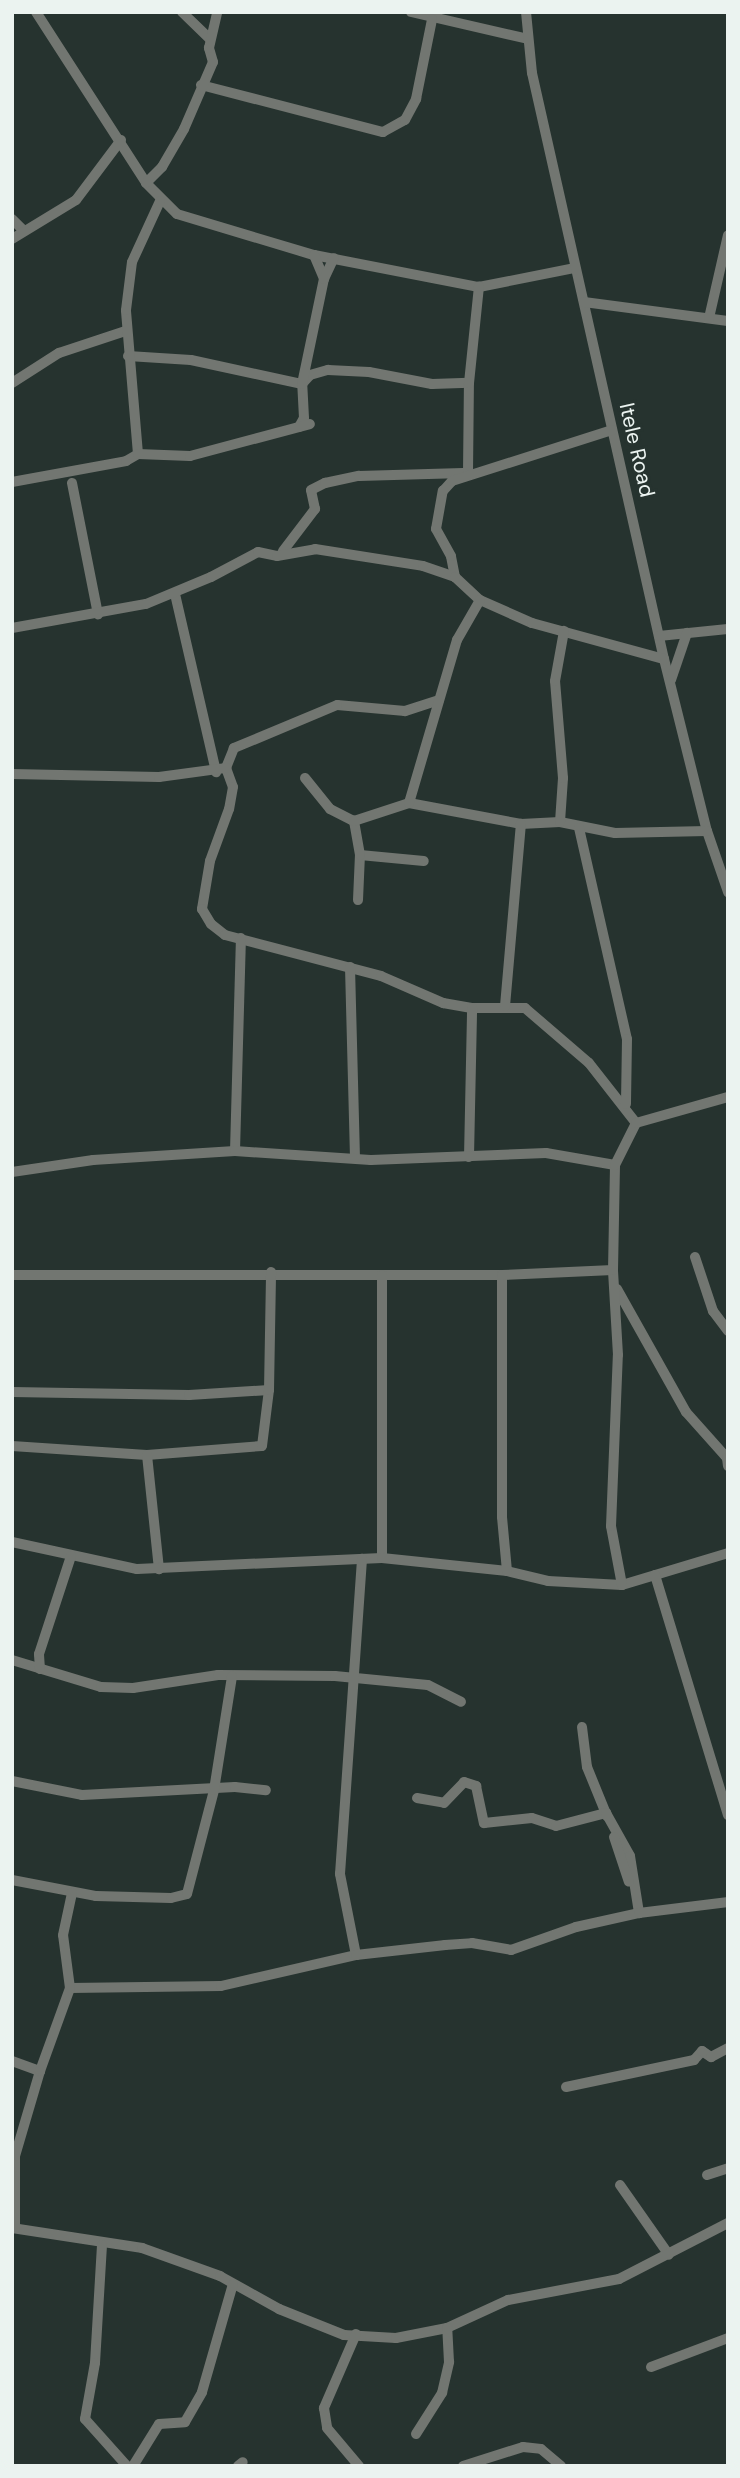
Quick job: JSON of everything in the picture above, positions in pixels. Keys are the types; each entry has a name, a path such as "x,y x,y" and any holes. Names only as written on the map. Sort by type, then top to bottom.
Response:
{"street":[{"path":"36,12 121,140 146,183 160,201 201,225 314,255 479,288 575,268"},
{"path":"182,12 209,40"},
{"path":"146,183 163,167 213,62 209,40 217,12"},
{"path":"411,12 432,20 528,39"},
{"name":"Itele Road","path":"526,12 528,39 575,268 664,659 707,831 728,892"},
{"path":"201,85 383,132 405,120 416,99 432,20"},
{"path":"12,239 22,229 76,200 121,140"},
{"path":"138,454 125,331 132,262 160,201"},
{"path":"12,219 22,229"},
{"path":"709,318 728,235"},
{"path":"314,255 324,279"},
{"path":"299,426 304,418 302,384 324,279 334,258"},
{"path":"468,473 469,383 479,288"},
{"path":"584,302 728,321"},
{"path":"12,383 59,353 125,331"},
{"path":"128,356 191,360 302,384"},
{"path":"302,384 310,375 328,370 369,372 432,384 469,383"},
{"path":"12,482 126,461 138,454 190,456 310,424"},
{"path":"276,556 296,540 316,509 311,490 325,483 359,476 468,473 612,430"},
{"path":"455,577 451,556 436,528 438,507 443,491 468,473"},
{"path":"72,483 98,614"},
{"path":"12,628 98,614 174,594 258,552 276,556 334,550 416,565 455,577 480,600 564,631 664,659"},
{"path":"174,594 221,770 233,787 203,890 202,909 211,924 225,935 350,967 443,1003 472,1008 525,1008 589,1063 626,1104 636,1123"},
{"path":"409,803 434,726 457,640 480,600"},
{"path":"659,636 728,629"},
{"path":"560,822 563,778 555,681 564,631"},
{"path":"671,680 687,633"},
{"path":"221,770 234,748 248,739 337,705 414,711 439,701"},
{"path":"414,711 434,726"},
{"path":"12,774 159,777 221,770"},
{"path":"305,778 330,809 354,821 409,803 521,824 560,822 579,828 615,833 707,831"},
{"path":"354,821 360,855 358,900"},
{"path":"505,1006 521,824"},
{"path":"579,828 626,1039 626,1104"},
{"path":"360,855 424,861"},
{"path":"235,1151 241,938"},
{"path":"350,967 355,1158"},
{"path":"469,1157 472,1008"},
{"path":"622,1585 611,1526 618,1355 613,1270 615,1165 636,1123 728,1097"},
{"path":"12,1172 93,1160 235,1151 355,1158 546,1153 615,1165"},
{"path":"695,1257 713,1311 728,1331"},
{"path":"12,1275 271,1272 502,1275 613,1270"},
{"path":"12,1446 148,1455 262,1446 269,1390 271,1272"},
{"path":"382,1275 382,1558"},
{"path":"502,1275 502,1517 507,1571"},
{"path":"615,1286 686,1412 727,1458 728,1466"},
{"path":"12,1392 189,1395 269,1390"},
{"path":"148,1455 159,1569"},
{"path":"12,1542 71,1556 159,1569 382,1558 507,1571 548,1581 622,1585 728,1553"},
{"path":"40,1669 39,1654 71,1556"},
{"path":"356,1955 341,1874 362,1559"},
{"path":"655,1575 728,1815"},
{"path":"26,1664 39,1654"},
{"path":"12,1660 101,1687 133,1688 232,1676 353,1679 428,1685 461,1702"},
{"path":"12,1880 72,1893 130,1898 187,1894 214,1790 232,1676"},
{"path":"582,1727 587,1767 606,1813 630,1856 639,1913"},
{"path":"12,1781 82,1795 266,1790"},
{"path":"417,1798 444,1803 464,1783 475,1786 484,1823 532,1818 556,1826 606,1813"},
{"path":"72,1893 63,1934 70,1989 40,2071 13,2171 14,2228 102,2245 142,2248 181,2260 344,2336 356,2334 407,2338 447,2328 508,2300 619,2279 670,2255 715,2226 728,2223"},
{"path":"70,1989 221,1986 356,1955 472,1943 511,1950 576,1927 639,1913 728,1902"},
{"path":"566,2087 694,2060 702,2051 711,2057 728,2048"},
{"path":"12,2061 40,2071"},
{"path":"707,2175 728,2168"},
{"path":"620,2185 670,2255"},
{"path":"102,2245 95,2363 85,2419 127,2466"},
{"path":"134,2466 156,2427 164,2421 185,2422 202,2392 233,2284"},
{"path":"416,2434 442,2393 449,2362 447,2328"},
{"path":"356,2334 324,2409 327,2428 359,2466"},
{"path":"651,2367 728,2338"},
{"path":"463,2466 523,2447 541,2449 561,2466"}]}
